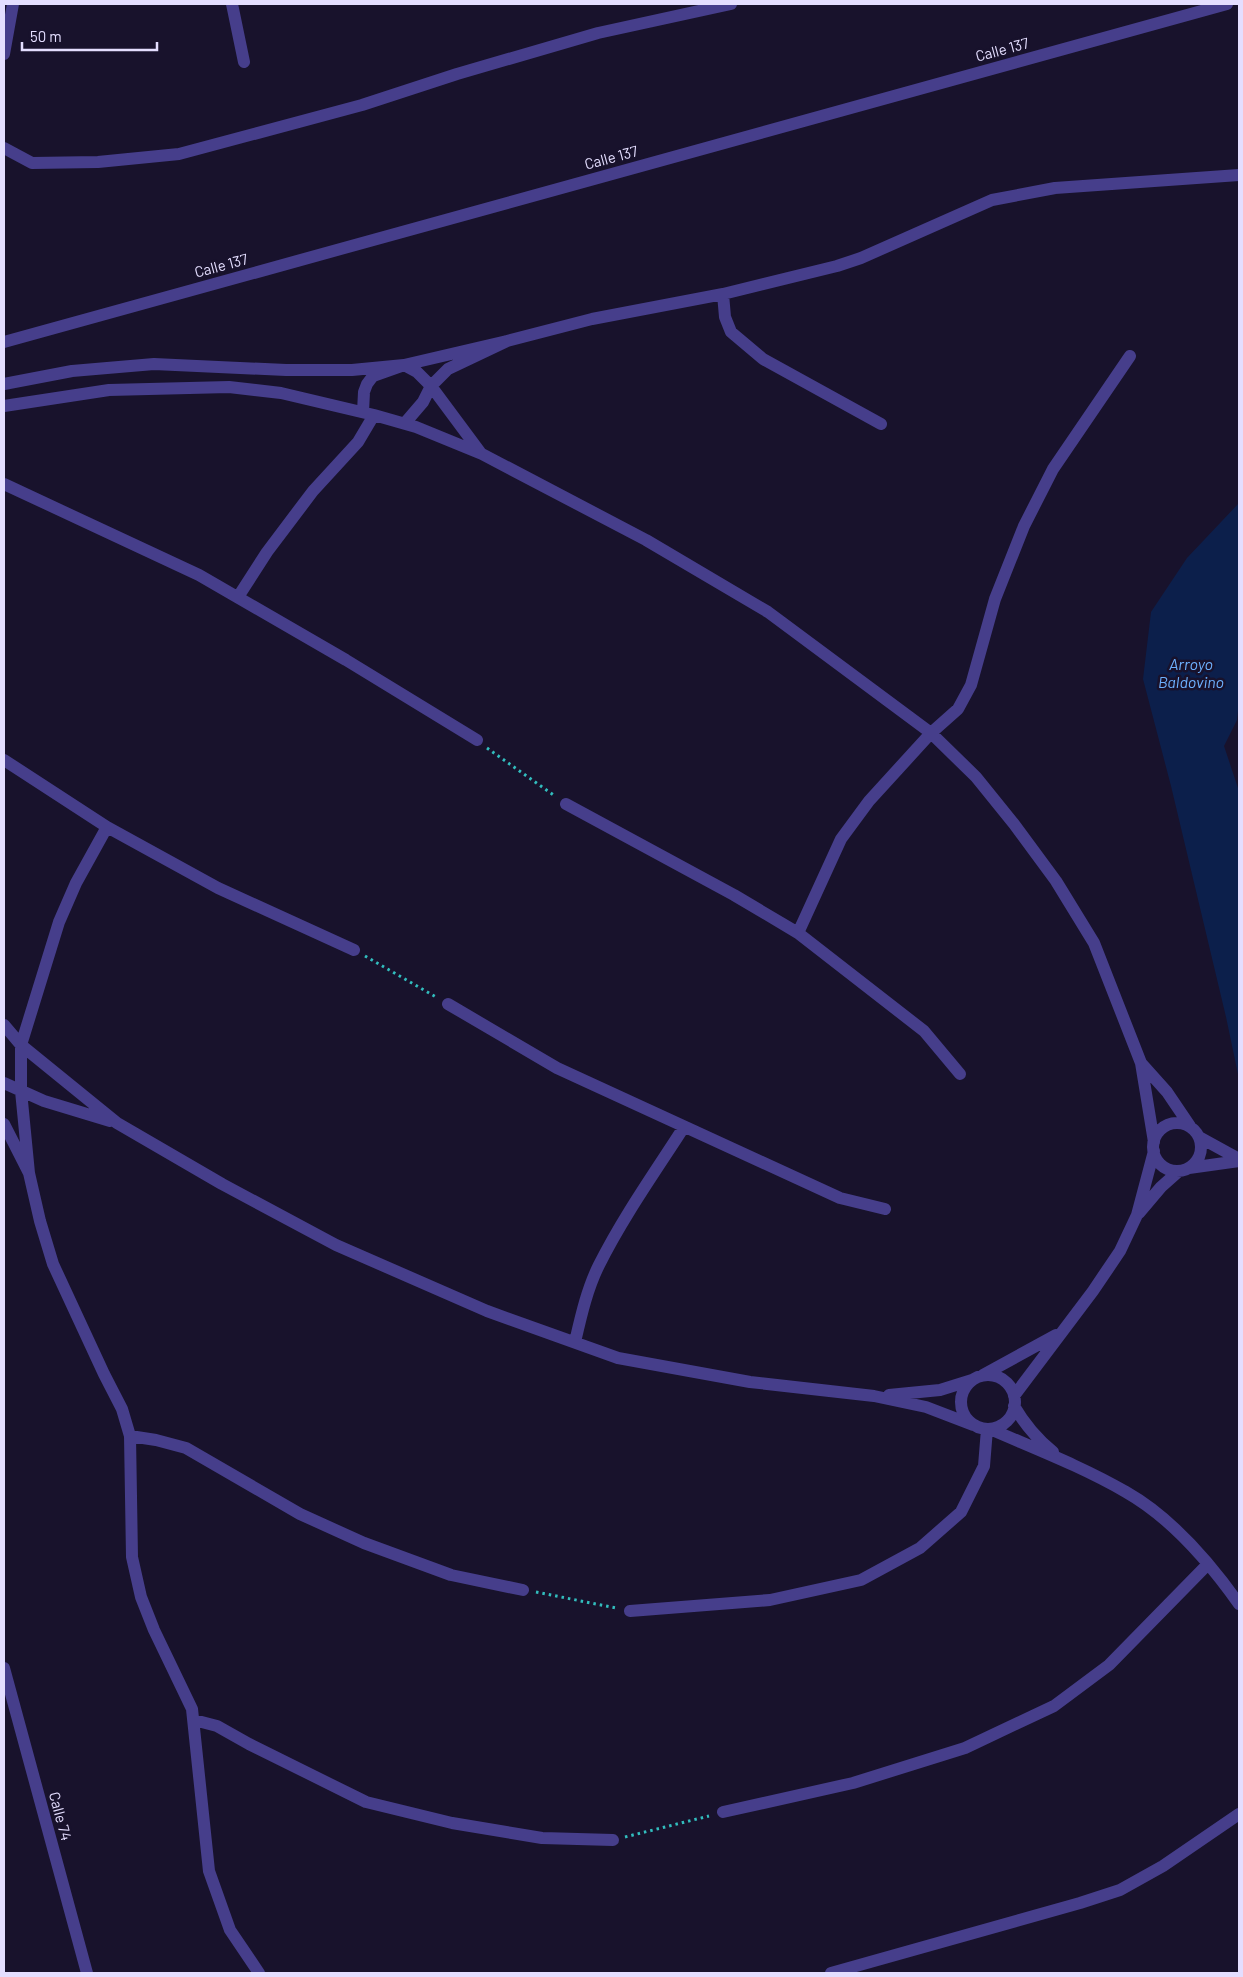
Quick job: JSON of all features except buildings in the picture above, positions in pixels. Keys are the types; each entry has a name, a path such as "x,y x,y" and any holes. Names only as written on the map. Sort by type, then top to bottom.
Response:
{"street":[{"path":"4,54 13,4"},
{"path":"232,4 244,62"},
{"path":"4,148 32,163 98,162 179,154 362,105 457,74 598,33 730,4"},
{"name":"Calle 137","path":"4,342 1227,4"},
{"path":"238,598 267,552 313,491 358,442 369,414 364,392 373,376 404,366 592,319 723,294 861,258 992,200 1055,188 1239,175"},
{"path":"723,294 725,317 730,332 763,358 881,424"},
{"path":"404,423 423,402 431,386 448,369 507,341"},
{"path":"798,933 841,839 869,801 931,733 958,709 971,685 995,599 1024,526 1054,469 1130,356"},
{"path":"4,384 72,371 154,364 286,370 352,370 404,366 417,372 431,386 482,454"},
{"path":"4,406 109,390 229,388 281,393 404,423 482,454 646,540 768,612 931,733 976,777 1056,881 1094,943 1141,1063 1154,1146 1160,1164 1167,1169 1184,1169 1239,1160"},
{"path":"4,484 199,575 477,740"},
{"path":"4,760 107,827 218,888 354,950"},
{"path":"566,804 734,895 798,933 924,1031 960,1074"},
{"path":"107,827 76,883 59,922 22,1045 20,1091 29,1173 40,1221 54,1264 122,1409 130,1436 132,1557 141,1597 154,1630 192,1709 209,1871 230,1930 259,1973"},
{"path":"448,1004 557,1068 684,1128 840,1198 885,1209"},
{"path":"4,1026 22,1045 118,1124 222,1184 336,1245 487,1310 618,1358 750,1382 874,1396 926,1407 988,1429 1065,1461 1127,1492 1158,1515 1208,1564 1239,1604"},
{"path":"1141,1063 1167,1092 1199,1137 1239,1160"},
{"path":"4,1083 44,1101 118,1124"},
{"path":"4,1124 29,1173"},
{"path":"988,1429 999,1427 1012,1414 1014,1401 1060,1333 1092,1292 1120,1251 1137,1215 1158,1134 1164,1127 1172,1124 1190,1126"},
{"path":"575,1342 585,1300 598,1266 628,1213 684,1128"},
{"path":"1137,1215 1161,1187 1199,1158 1201,1144 1199,1137"},
{"path":"973,1425 962,1411 962,1393 966,1385 1060,1333"},
{"path":"874,1396 940,1390 990,1375 1006,1381 1011,1388 1022,1420 1036,1438 1065,1461"},
{"path":"630,1611 770,1600 861,1580 920,1548 961,1512 984,1466 988,1429"},
{"path":"130,1436 156,1440 186,1448 300,1514 364,1543 451,1575 523,1590"},
{"path":"723,1812 853,1784 966,1748 1054,1706 1109,1665 1208,1564"},
{"name":"Calle 74","path":"4,1668 87,1973"},
{"path":"194,1720 217,1726 366,1802 452,1822 542,1838 612,1840"},
{"path":"831,1973 1120,1890 1163,1866 1239,1814"}],"path":[{"path":"477,740 566,804"},
{"path":"354,950 448,1004"},
{"path":"523,1590 630,1611"},
{"path":"612,1840 723,1812"}],"water":[{"name":"Arroyo Baldovino","path":"1239,503 1239,702 1237,720 1224,746 1239,791 1239,1079 1171,786 1143,679 1151,612 1187,558"}]}
